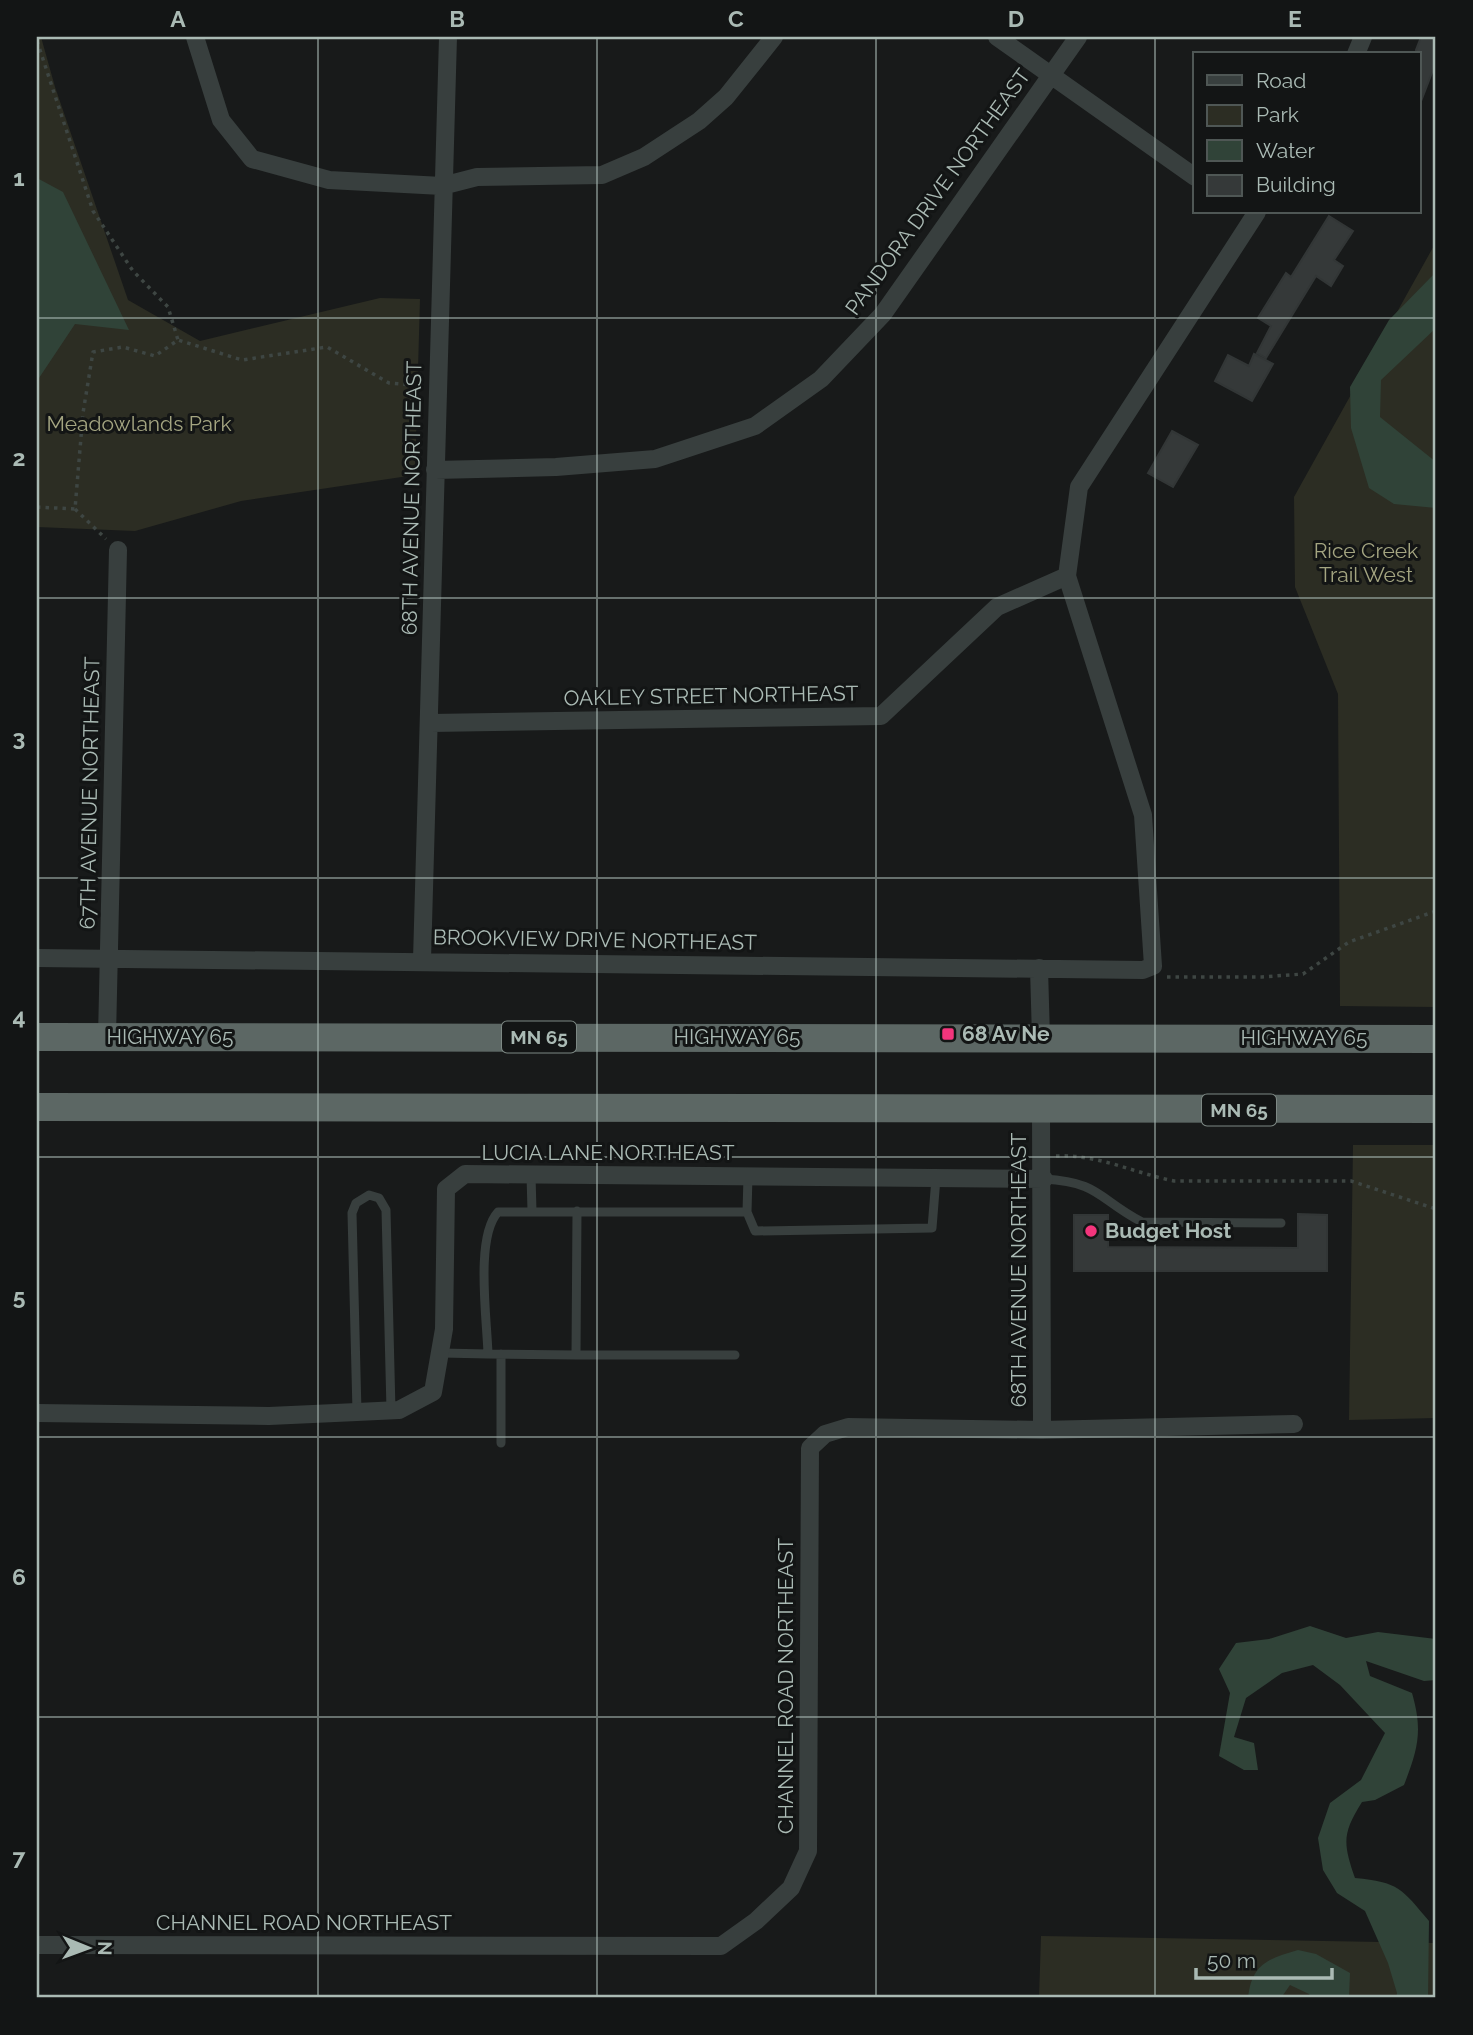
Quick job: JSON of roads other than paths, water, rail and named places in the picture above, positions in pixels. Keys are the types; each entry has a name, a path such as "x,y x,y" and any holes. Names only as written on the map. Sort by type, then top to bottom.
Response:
{"highway":[{"name":"HIGHWAY 65","path":"37,1037 1436,1039"},
{"name":"MN 65","path":"37,1107 1436,1109"}],"street":[{"path":"195,37 221,120 252,159 329,180 442,186 477,177 602,175 644,157 699,121 726,97 774,37"},
{"name":"68TH AVENUE NORTHEAST","path":"422,960 431,723 447,37"},
{"path":"997,37 1193,176"},
{"name":"PANDORA DRIVE NORTHEAST","path":"435,470 556,467 656,459 755,426 821,379 883,314 1078,37"},
{"path":"1067,576 1079,486 1251,214"},
{"name":"67TH AVENUE NORTHEAST","path":"107,1037 118,550"},
{"name":"OAKLEY STREET NORTHEAST","path":"431,723 881,716 997,607 1067,576"},
{"name":"BROOKVIEW DRIVE NORTHEAST","path":"37,958 422,960 1143,970 1153,966 1143,815 1067,576"},
{"path":"1039,968 1041,1038"},
{"name":"68TH AVENUE NORTHEAST","path":"1041,1109 1044,1179 1042,1430"},
{"name":"LUCIA LANE NORTHEAST","path":"37,1413 269,1416 400,1410 433,1392 442,1353 446,1189 466,1174 1044,1179"},
{"name":"CHANNEL ROAD NORTHEAST","path":"37,1945 721,1946 757,1921 791,1888 808,1851 810,1448 825,1434 848,1427 1042,1430 1294,1424"}],"lane":[{"path":"531,1175 532,1211"},
{"path":"748,1176 747,1212 755,1231 932,1228 936,1178"},
{"path":"1044,1179 1074,1181 1092,1187 1123,1212 1142,1222 1281,1223"},
{"path":"357,1412 352,1213 356,1203 369,1195 379,1198 386,1210 391,1410"},
{"path":"576,1355 577,1211"},
{"path":"488,1354 485,1242 490,1220 498,1212 747,1212"},
{"path":"442,1353 735,1354"},
{"path":"501,1354 501,1443"}],"water":[{"path":"37,178 63,192 129,330 75,324 37,381"},
{"path":"1436,272 1436,328 1381,380 1380,417 1436,462 1436,508 1394,504 1369,488 1351,428 1350,387 1389,320"},
{"path":"1310,1626 1346,1638 1378,1632 1436,1639 1436,1680 1424,1681 1366,1661 1370,1676 1412,1693 1417,1718 1417,1740 1404,1785 1375,1800 1362,1802 1351,1822 1346,1839 1355,1878 1381,1882 1398,1889 1429,1921 1428,1998 1396,1998 1388,1963 1365,1911 1337,1893 1323,1870 1318,1838 1330,1803 1361,1780 1385,1733 1340,1685 1313,1665 1282,1673 1246,1698 1234,1737 1254,1743 1258,1770 1244,1770 1219,1756 1230,1693 1219,1669 1236,1643 1269,1639"},
{"path":"1298,1950 1316,1954 1350,1973 1349,1998 1311,1998 1309,1994 1290,1985 1281,1998 1248,1998 1257,1970 1270,1960"}],"place":[{"name":"68 Av Ne","path":"948,1034"},
{"name":"Budget Host","path":"1091,1231"}],"park label":[{"name":"Meadowlands Park","path":"139,424"},
{"name":"Rice Creek Trail West","path":"1366,563"}]}
